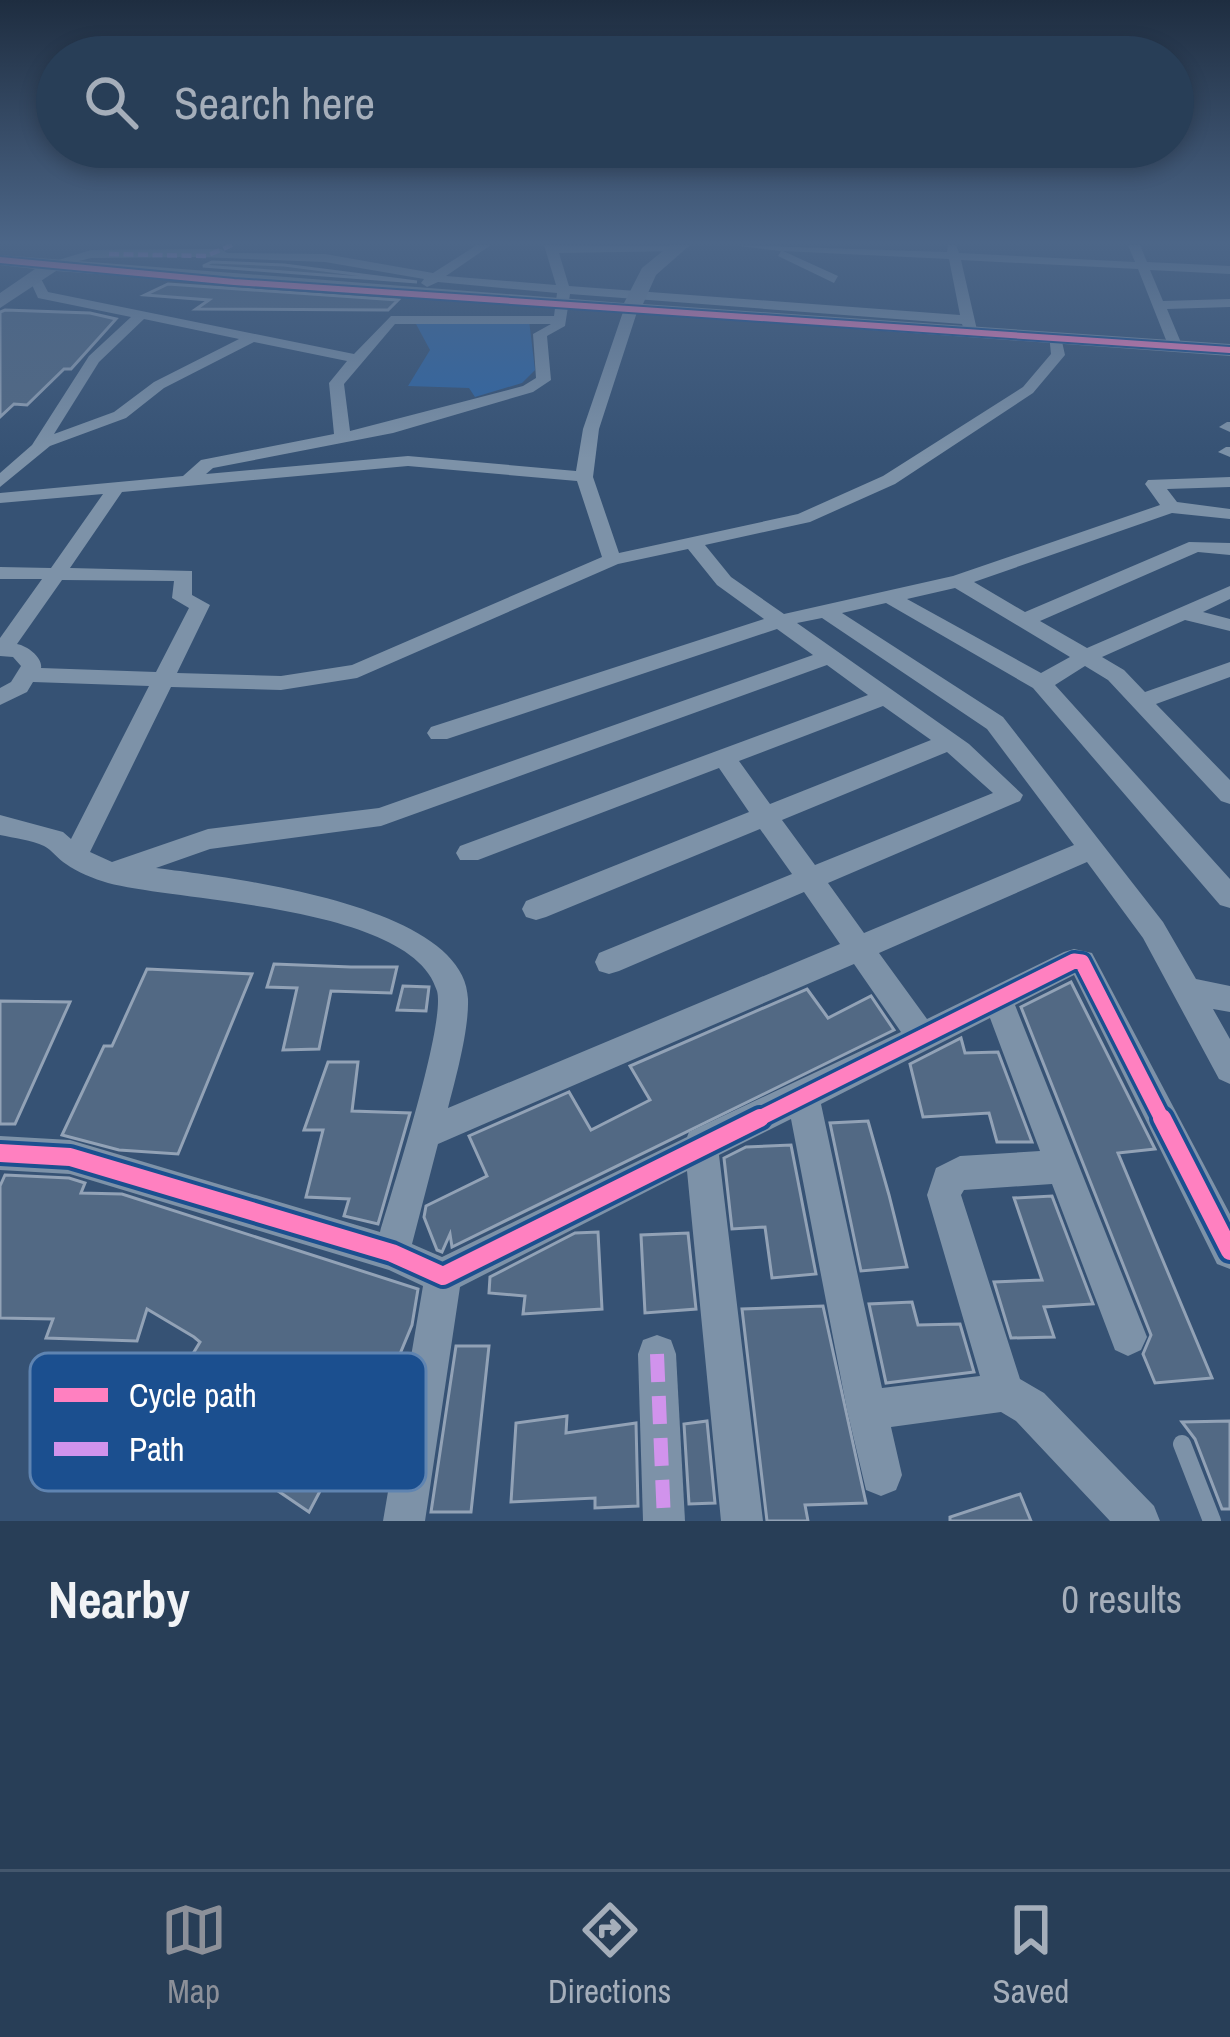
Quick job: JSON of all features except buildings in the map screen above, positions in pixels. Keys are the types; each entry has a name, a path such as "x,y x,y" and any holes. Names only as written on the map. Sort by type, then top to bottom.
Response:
{"street":[{"path":"0,482 40,445 76,379 110,338 139,316 354,358"},
{"path":"343,438 335,383 354,358 392,320 441,316"},
{"path":"185,484 207,464 343,438 528,389 544,380 540,334 555,316"},
{"path":"612,560 584,477 591,429 629,316"},
{"path":"831,316 969,325"},
{"path":"887,316 1054,337 1230,350"},
{"path":"967,316 969,325"},
{"path":"1163,316 1175,345"},
{"path":"40,445 120,415 159,385 254,337"},
{"path":"0,698 29,675 281,683 356,671 612,560 804,518 889,480 1028,390 1058,356 1054,337"},
{"path":"0,498 408,461 584,477"},
{"path":"1171,507 1154,484 1230,482"},
{"path":"29,675 28,656 2,648 115,490"},
{"path":"439,733 780,620 958,581 1171,507 1230,514"},
{"path":"609,962 1011,795 949,742 724,581 691,540"},
{"path":"1024,620 1196,546 1230,549"},
{"path":"0,573 185,575 182,598 200,605 75,857"},
{"path":"958,581 1116,675 1230,795"},
{"path":"1041,683 1085,657 1230,592"},
{"path":"890,596 1041,683 1230,897"},
{"path":"825,611 995,723 1094,848 1189,991 1230,1069"},
{"path":"1183,613 1230,625"},
{"path":"110,873 208,839 381,817 831,656"},
{"path":"1141,701 1230,669"},
{"path":"469,854 887,696"},
{"path":"536,909 949,742"},
{"path":"724,758 922,1037"},
{"path":"0,825 54,838 75,857 110,873 244,890 335,912 402,935 442,966 454,996 392,1253"},
{"path":"424,1134 1094,848"},
{"path":"443,1276 1074,961 1082,962 1230,1251"},
{"path":"1189,991 1230,999"},
{"path":"998,999 1128,1337"},
{"path":"803,1096 881,1475"},
{"path":"701,1144 742,1521"},
{"path":"0,1153 70,1157 392,1253 443,1276"},
{"path":"1063,1166 959,1173 948,1180 944,1195 1017,1400 1139,1521"},
{"path":"426,1383 443,1276"},
{"path":"657,1354 664,1521"},
{"path":"867,1410 1017,1400"},
{"path":"404,1521 409,1491"}],"lane":[{"path":"1182,1444 1212,1521"}],"shaded area":[{"path":"529,320 535,370 522,383 475,397 469,388 408,386 430,350 416,324"}],"marked path":[{"path":"657,1354 664,1521"}],"cycle path":[{"path":"732,316 1230,350"},
{"path":"0,1153 70,1157 392,1253 443,1276 1074,961 1082,962 1230,1251"}]}
